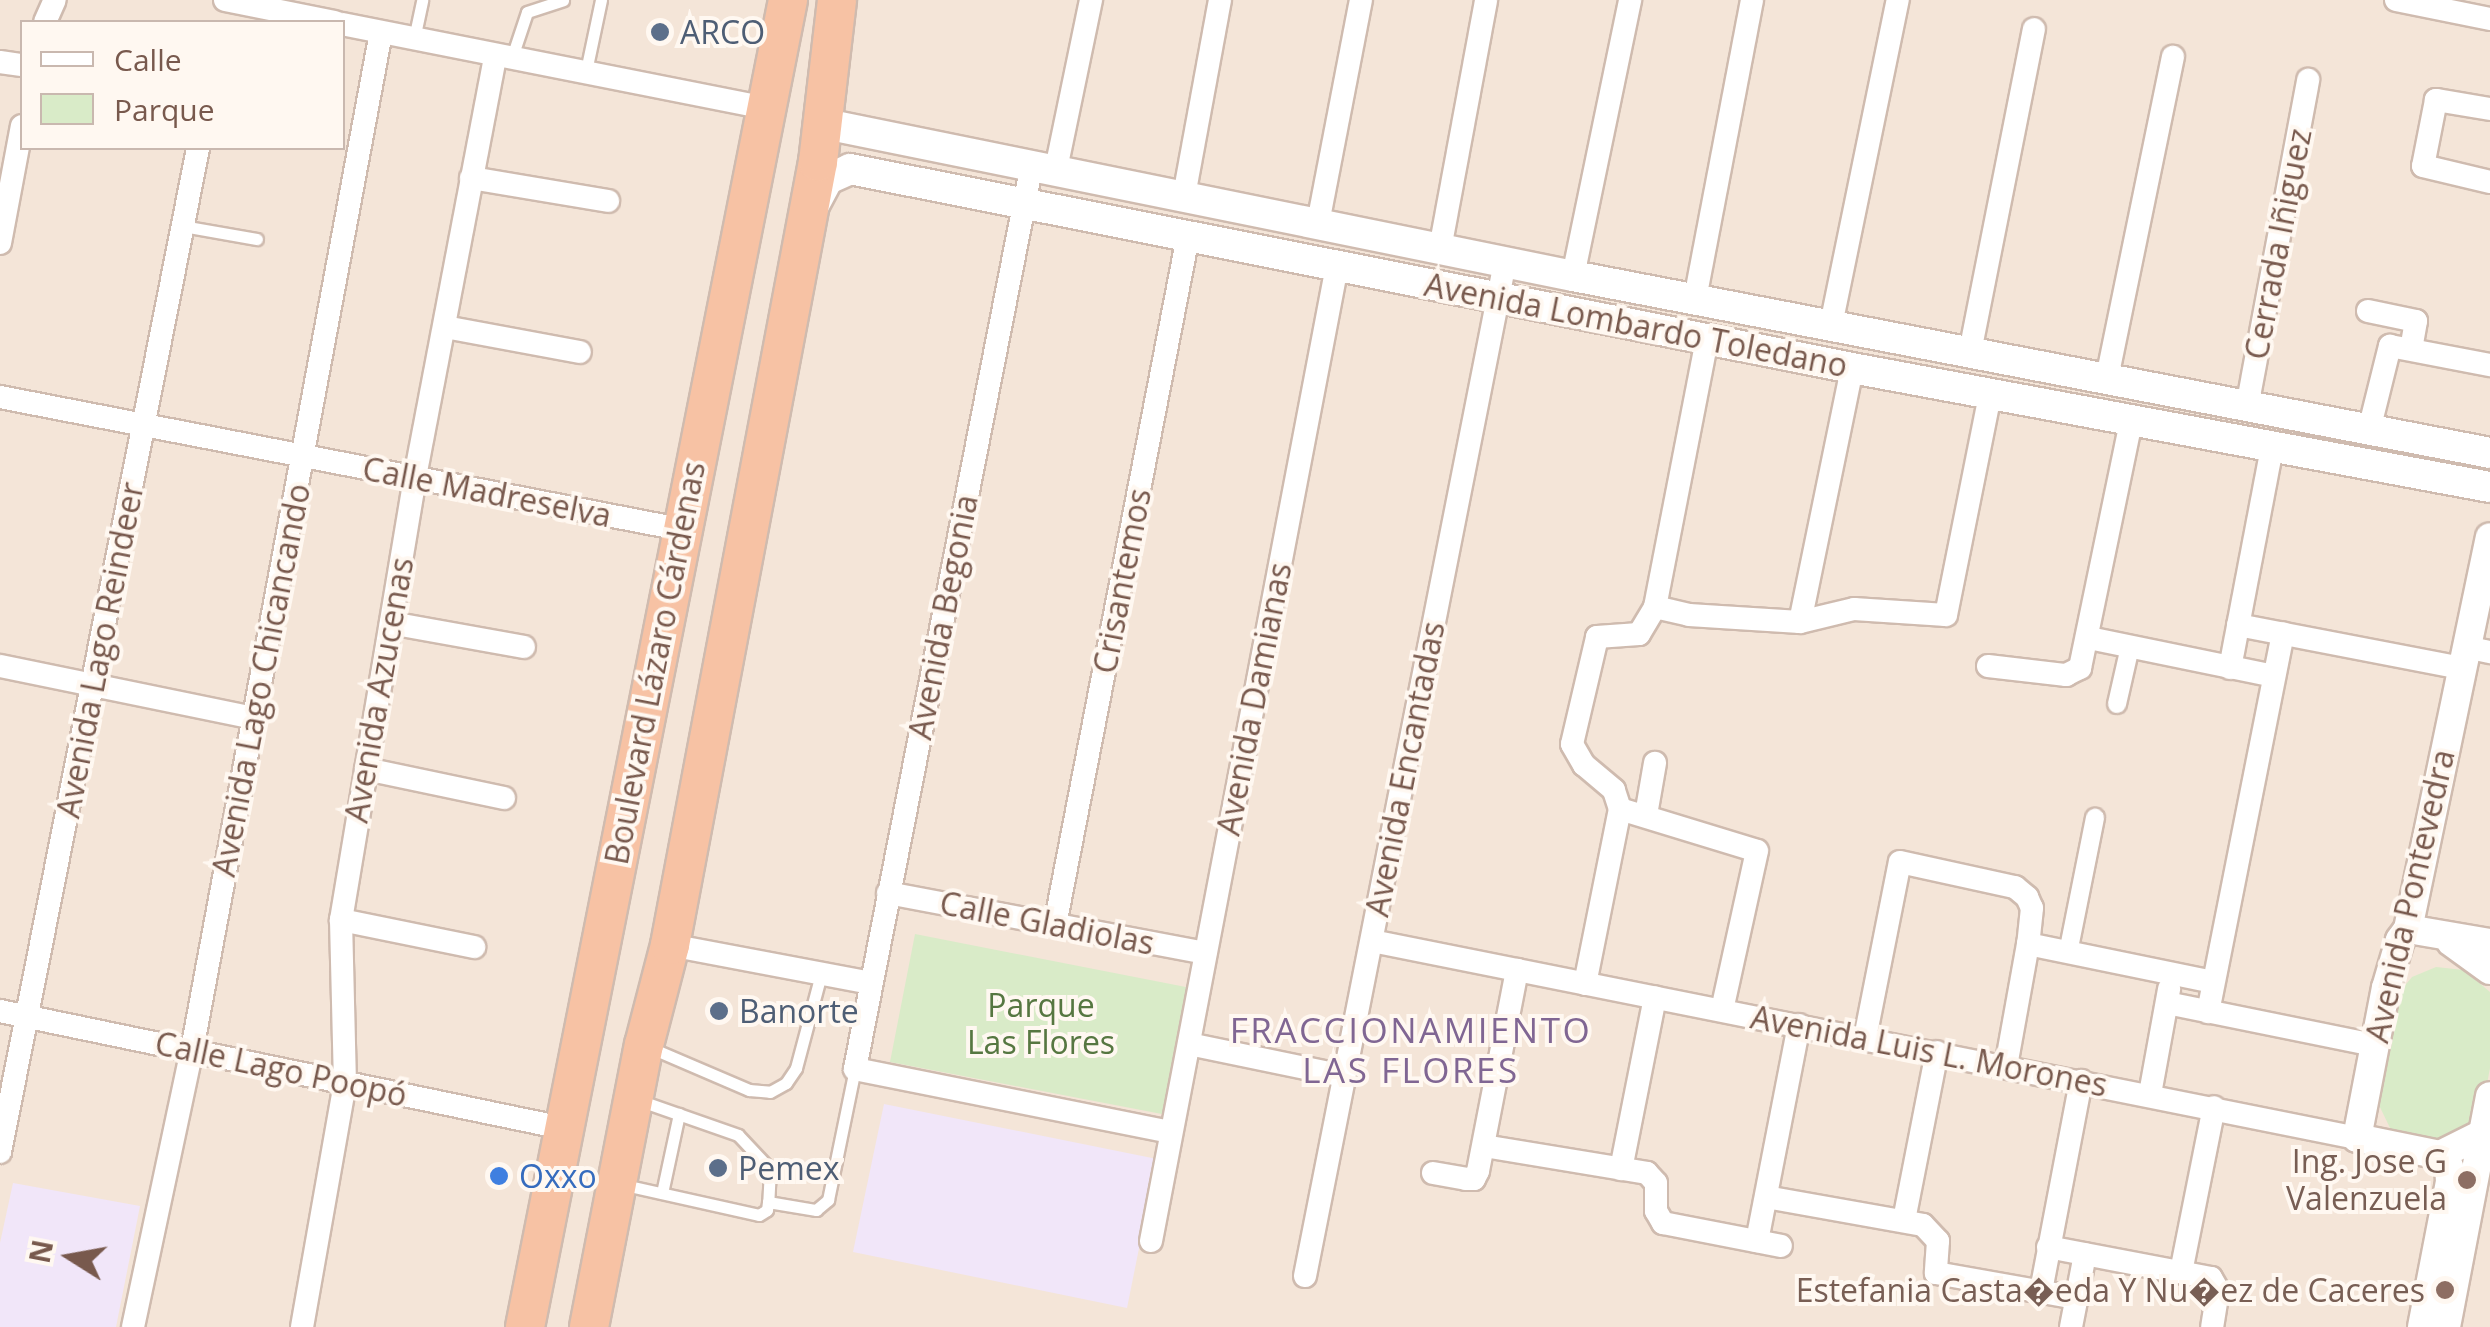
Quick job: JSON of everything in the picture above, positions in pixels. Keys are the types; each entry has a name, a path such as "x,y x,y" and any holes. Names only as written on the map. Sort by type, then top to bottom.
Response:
{"highway":[{"path":"753,170 756,106 774,0"},
{"name":"Boulevard Lázaro Cárdenas","path":"525,1327 680,529 788,0"},
{"name":"Boulevard Lázaro Cárdenas","path":"589,1327 633,1099 670,946 818,162 838,0"},
{"path":"818,162 840,127 862,0"},
{"path":"586,1018 646,1038"}],"main road":[{"name":"Avenida Lombardo Toledano","path":"840,127 1573,276 2490,453"},
{"name":"Avenida Lombardo Toledano","path":"807,218 828,178 850,170 1852,368 2490,488"},
{"path":"2038,403 2045,367"}],"street":[{"path":"226,0 325,20"},
{"name":"Avenida Begonia","path":"855,1070 1025,204 1044,166 1090,0"},
{"path":"1184,196 1220,0"},
{"path":"1318,224 1361,0"},
{"path":"1440,249 1486,0"},
{"path":"1573,276 1630,0"},
{"path":"1695,300 1752,0"},
{"path":"1830,325 1898,0"},
{"path":"2396,0 2490,19"},
{"path":"345,25 756,106"},
{"path":"1970,352 2034,28"},
{"name":"Avenida Lago Chicancando","path":"133,1327 192,1050 381,32"},
{"name":"Avenida Azucenas","path":"302,1327 345,1084 341,920 415,478 471,178 504,56"},
{"path":"2108,378 2173,57"},
{"name":"Cerrada Iñiguez","path":"2247,407 2308,80"},
{"path":"2490,108 2435,100 2423,166 2490,182"},
{"path":"1,234 20,136"},
{"name":"Avenida Lago Reindeer","path":"0,1152 198,150"},
{"path":"471,178 608,201"},
{"name":"Crisantemos","path":"1056,925 1188,236"},
{"name":"Avenida Encantadas","path":"1305,1276 1505,262"},
{"name":"Avenida Damianas","path":"1151,1241 1337,266"},
{"path":"2368,311 2416,321 2412,349"},
{"path":"445,327 580,352"},
{"path":"1584,984 1620,809 1614,790 1584,765 1572,744 1596,637 1639,634 1655,606 1708,340"},
{"path":"2368,430 2387,348 2412,349 2490,365"},
{"path":"1800,622 1852,368"},
{"path":"1655,606 1689,615 1800,622 1854,609 1946,615 1990,394"},
{"name":"Calle Madreselva","path":"0,396 680,529"},
{"path":"1988,666 2066,675 2080,668 2131,421"},
{"path":"2230,668 2272,447"},
{"name":"Avenida Pontevedra","path":"2357,1138 2395,956 2408,930 2473,656 2490,538"},
{"path":"391,623 524,647"},
{"path":"2238,624 2282,634 2473,656"},
{"path":"2208,1012 2282,634"},
{"path":"2089,638 2274,676"},
{"path":"2117,704 2130,647"},
{"path":"0,666 253,718"},
{"path":"1646,815 1655,764"},
{"path":"366,770 504,798"},
{"path":"1620,809 1757,851 1722,1010"},
{"path":"2068,952 2095,818"},
{"path":"1864,1038 1900,862 2015,886 2027,896 2032,908 2028,944 2006,1066"},
{"name":"Calle Gladiolas","path":"888,892 1205,953"},
{"path":"341,920 474,947"},
{"path":"2408,930 2490,943"},
{"path":"2438,934 2465,948 2490,970"},
{"name":"Avenida Luis L. Morones","path":"1372,941 2440,1155"},
{"path":"2028,944 2213,982"},
{"path":"670,946 872,983"},
{"path":"1433,1172 1474,1179 1484,1146 1516,970"},
{"path":"2150,1094 2172,974"},
{"path":"1621,1169 1655,997"},
{"path":"2166,1003 2374,1045"},
{"name":"Calle Lago Poopó","path":"0,1011 563,1128"},
{"path":"1757,1240 1799,1026"},
{"path":"1189,1044 1344,1076"},
{"path":"1904,1220 1938,1052"},
{"path":"855,1070 1171,1132"},
{"path":"2041,1291 2081,1082"},
{"path":"2446,1327 2490,1096"},
{"path":"2181,1272 2214,1107"},
{"path":"2422,1327 2450,1181 2449,1167 2440,1155 2482,1134"},
{"path":"1484,1146 1646,1173 1656,1183 1658,1218 1670,1226 1781,1246"},
{"path":"1766,1198 1904,1220 1934,1231 1939,1249 1936,1273 2076,1298"},
{"path":"2048,1246 2210,1278 2216,1284 2212,1327"},
{"path":"2071,1327 2085,1254"}],"lane":[{"path":"414,38 422,0"},
{"path":"504,56 528,12 563,0"},
{"path":"586,71 600,0"},
{"path":"183,226 256,240"},
{"path":"646,1038 749,1090 770,1092 786,1083 796,1068 820,974"},
{"path":"768,1202 816,1210 828,1200 855,1070"},
{"path":"616,1183 758,1215 767,1210 770,1169 754,1147 724,1127 633,1099"},
{"path":"662,1193 679,1114"}],"shaded area":[{"path":"0,0 2490,0 2490,1327 0,1327"},
{"path":"884,1104 1157,1159 1127,1308 853,1252"},
{"path":"13,1183 140,1206 116,1327 0,1327 0,1243"}],"green space":[{"name":"Parque Las Flores","path":"915,934 1191,988 1167,1115 890,1062"},
{"path":"2436,967 2464,970 2490,992 2490,1068 2483,1105 2474,1127 2445,1145 2392,1132 2376,1099 2396,996 2412,977"}],"place":[{"name":"ARCO","path":"660,32"},
{"name":"Banorte","path":"719,1011"},
{"name":"Pemex","path":"718,1168"},
{"name":"Oxxo","path":"499,1176"},
{"name":"Ing. Jose G Valenzuela","path":"2467,1180"},
{"name":"Estefania Casta�eda Y Nu�ez de Caceres","path":"2445,1290"}],"district":[{"name":"FRACCIONAMIENTO LAS FLORES","path":"1411,1050"}]}
